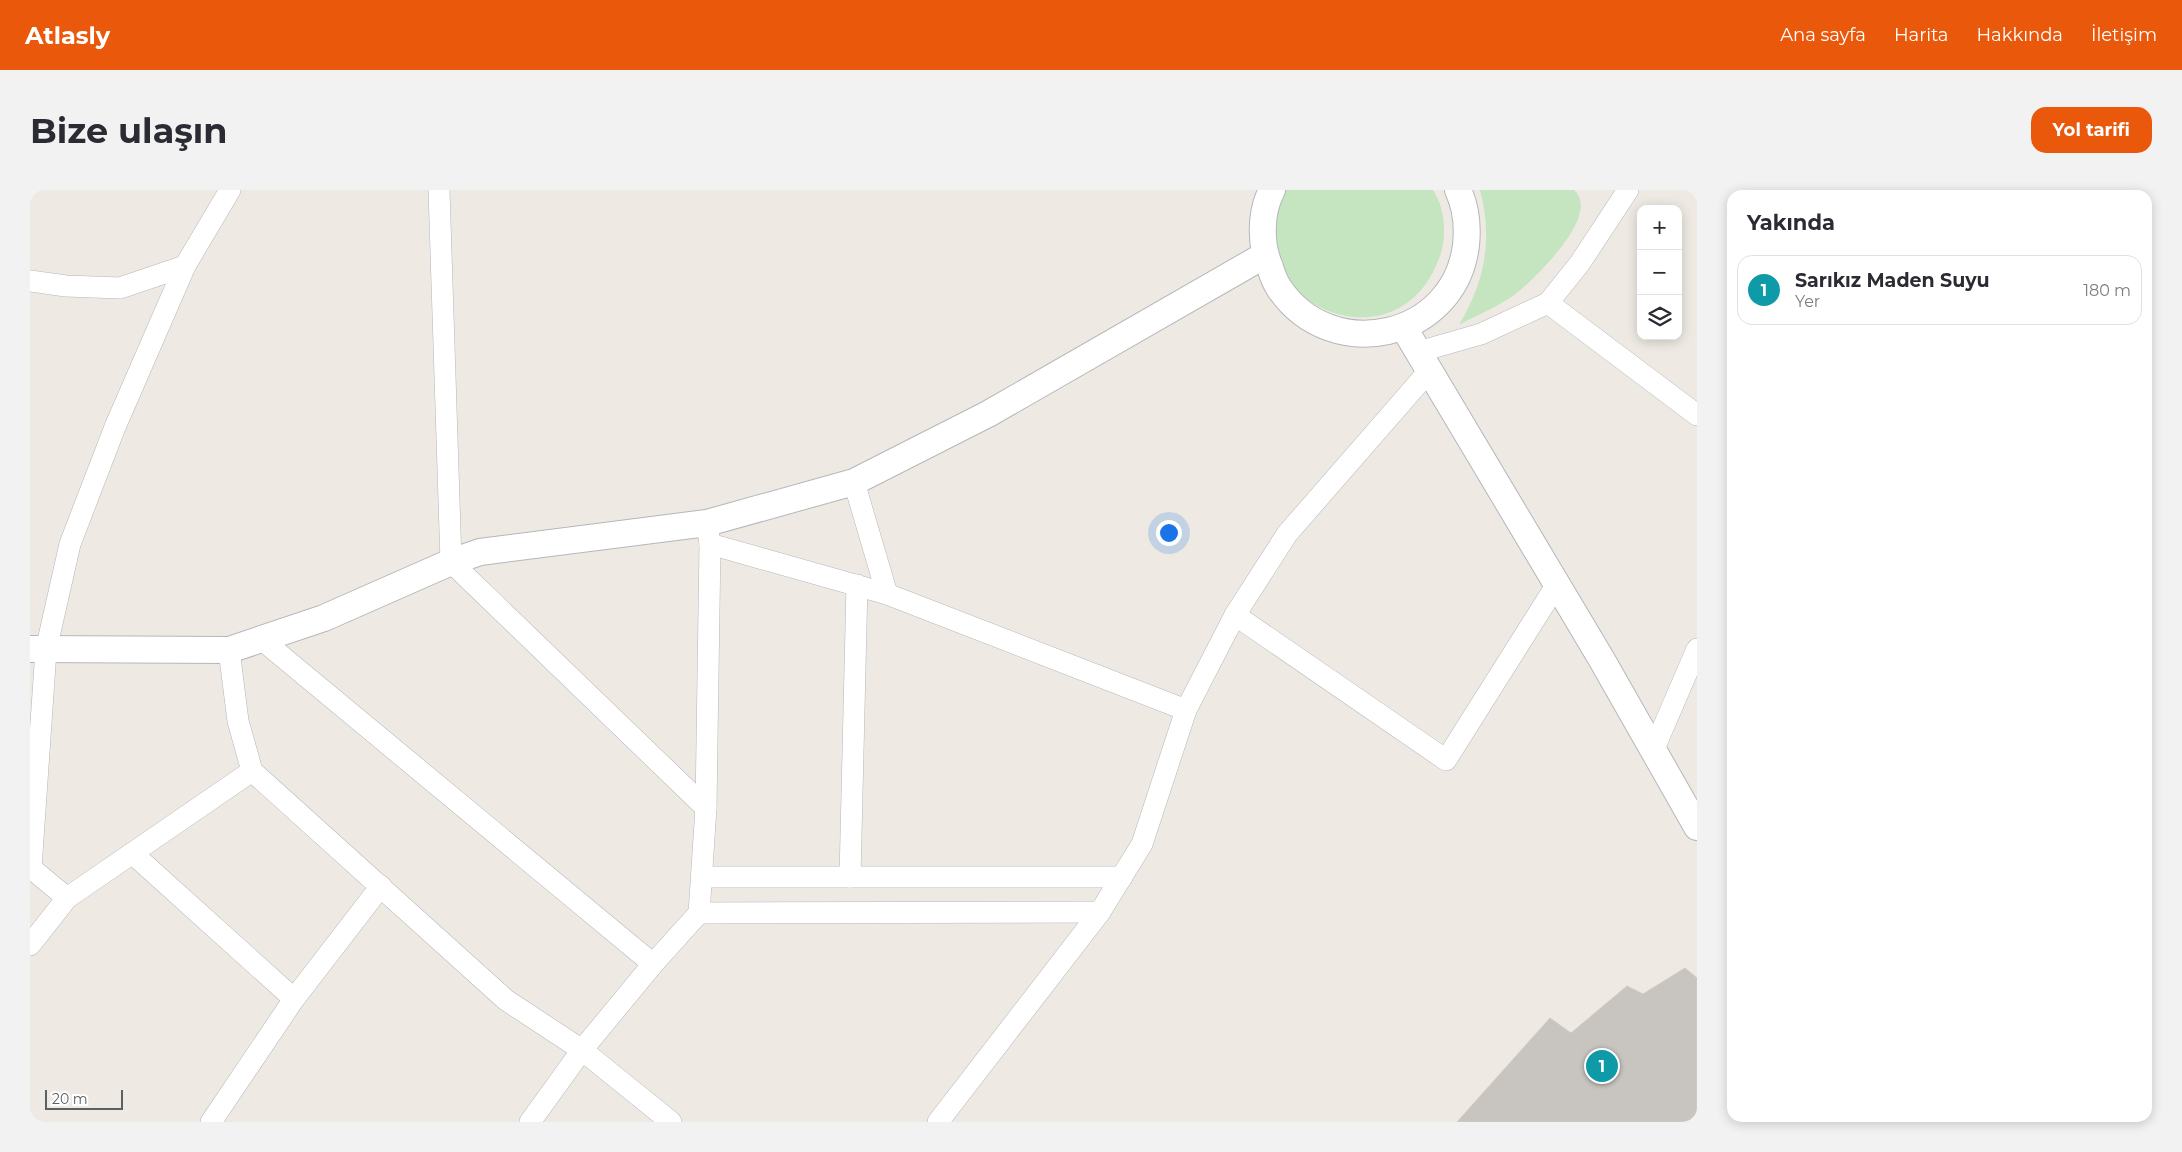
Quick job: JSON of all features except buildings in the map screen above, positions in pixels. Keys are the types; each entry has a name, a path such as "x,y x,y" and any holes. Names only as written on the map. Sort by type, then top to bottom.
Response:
{"street":[{"path":"67,898 31,868 38,650 70,544 115,427 185,266 230,190"},
{"path":"439,190 451,562 706,808"},
{"path":"1266,190 1263,226 1265,255 1278,288 1302,314 1334,330 1369,335 1404,328 1430,312 1451,288 1464,260 1468,230 1462,199 1458,190"},
{"path":"1263,226 1272,190"},
{"path":"938,1122 1100,912 1142,844 1186,710 1235,615 1288,534 1424,362 1548,303 1580,263 1628,190"},
{"path":"38,650 229,650 324,618 451,562 480,552 708,534 854,482 988,414 1265,255"},
{"path":"30,281 66,286 120,288 185,266"},
{"path":"1548,303 1697,415"},
{"path":"1404,328 1557,584 1697,827"},
{"path":"854,482 887,594"},
{"path":"708,534 887,594 1186,710"},
{"path":"530,1122 582,1050 653,964 699,913 703,877 706,808 708,534"},
{"path":"1235,615 1446,760 1557,584"},
{"path":"850,877 857,585"},
{"path":"261,640 653,964"},
{"path":"229,650 238,721 252,771 506,1000 582,1050 671,1122"},
{"path":"1653,751 1697,650"},
{"path":"30,945 67,898 252,771"},
{"path":"132,853 294,998"},
{"path":"703,877 1122,877"},
{"path":"211,1122 294,998 381,886"},
{"path":"699,913 1100,912"}],"green space":[{"path":"1286,190 1433,190 1440,205 1444,222 1444,240 1440,256 1419,292 1390,312 1357,317 1325,310 1298,291 1279,264 1274,229"},
{"path":"1480,190 1574,190 1580,201 1579,215 1573,230 1563,245 1526,285 1503,302 1459,325 1475,292 1484,260 1486,226"}],"place":[{"name":"Sarıkız Maden Suyu","path":"1602,1066"}]}
